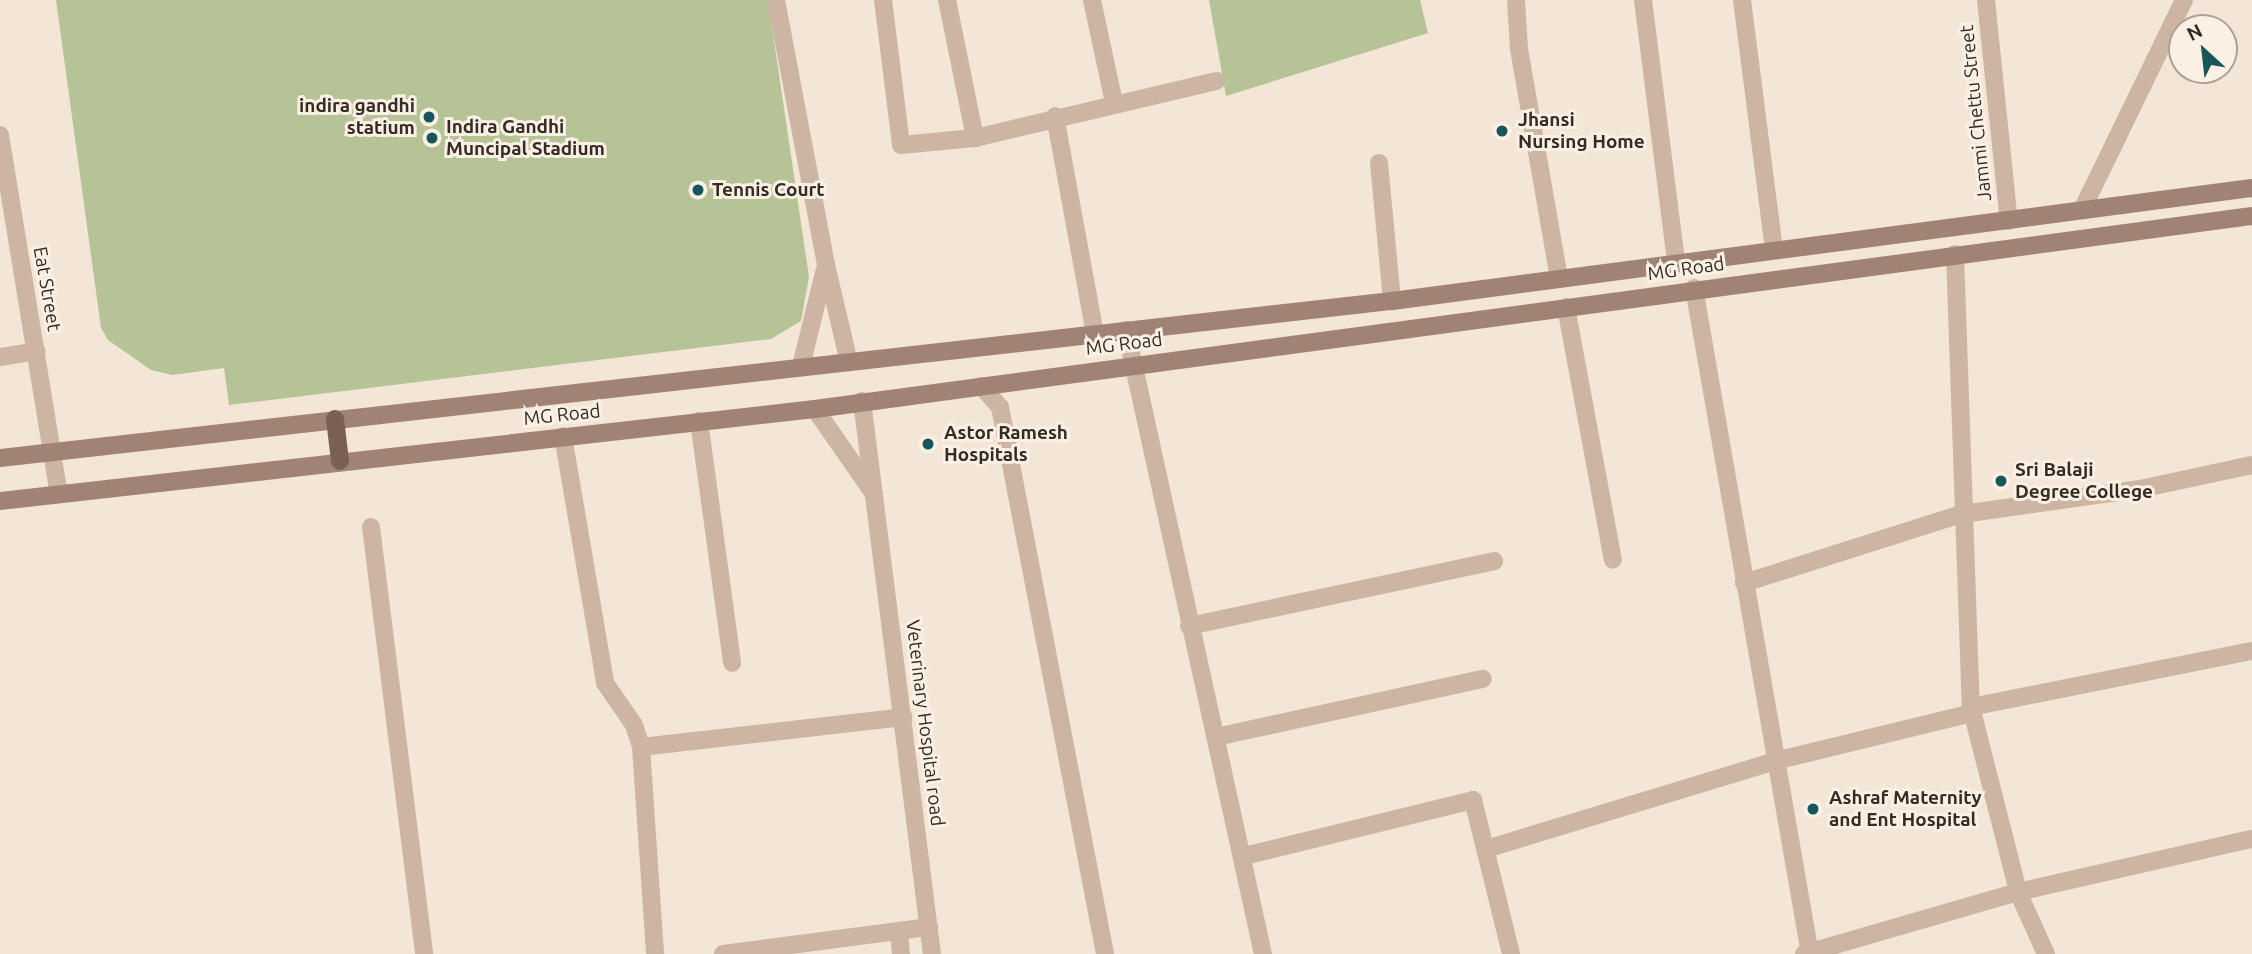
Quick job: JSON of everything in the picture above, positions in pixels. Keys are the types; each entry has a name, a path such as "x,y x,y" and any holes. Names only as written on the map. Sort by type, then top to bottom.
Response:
{"main road":[{"name":"MG Road","path":"0,458 1392,301 2009,221 2083,208 2252,188"},
{"name":"MG Road","path":"0,501 815,409 1694,288 2252,216"},
{"path":"335,419 340,461"}],"street":[{"path":"776,0 826,265 849,362"},
{"path":"883,0 901,145 975,138 1055,116 1216,81"},
{"path":"947,0 975,138"},
{"path":"1092,0 1114,103"},
{"path":"1516,0 1519,49 1559,279"},
{"path":"1643,0 1676,263"},
{"path":"1742,0 1774,250"},
{"name":"Jammi Chettu Street","path":"1986,0 2009,221"},
{"path":"2083,208 2184,0"},
{"path":"1055,116 1095,334"},
{"name":"Eat Street","path":"0,135 5,195 37,351 59,494"},
{"path":"1378,163 1392,301"},
{"path":"1955,254 1962,514 1971,710 2018,892 2046,954"},
{"path":"801,366 826,265"},
{"path":"1694,288 1808,954 2018,892 2252,839"},
{"path":"1566,307 1613,560"},
{"path":"1126,330 1189,626 1244,856 1263,954"},
{"path":"0,357 37,351"},
{"path":"981,386 1000,407 1105,954"},
{"name":"Veterinary Hospital road","path":"862,401 932,954"},
{"path":"815,409 876,496"},
{"path":"699,421 732,663"},
{"path":"563,436 606,683 634,725 641,747 655,954"},
{"path":"1744,583 1962,514 2140,489 2252,465"},
{"path":"371,527 424,954"},
{"path":"1189,626 1494,561"},
{"path":"1486,849 1775,761 1971,710 2252,651"},
{"path":"1216,737 1483,680"},
{"path":"641,747 903,717"},
{"path":"1244,856 1473,800 1511,954"},
{"path":"723,954 929,927"},
{"path":"899,931 901,954"}],"green space":[{"name":"Indira Gandhi Muncipal Stadium","path":"56,0 768,0 809,277 801,321 771,339 229,405 224,368 172,375 151,370 108,340 101,328"},
{"path":"1209,0 1420,0 1428,33 1226,96"}],"place":[{"name":"indira gandhi statium","path":"429,117"},
{"name":"Jhansi Nursing Home","path":"1502,131"},
{"name":"Indira Gandhi Muncipal Stadium","path":"432,138"},
{"name":"Tennis Court","path":"698,190"},
{"name":"Astor Ramesh Hospitals","path":"928,444"},
{"name":"Sri Balaji Degree College","path":"2001,481"},
{"name":"Ashraf Maternity and Ent Hospital","path":"1813,809"}]}
